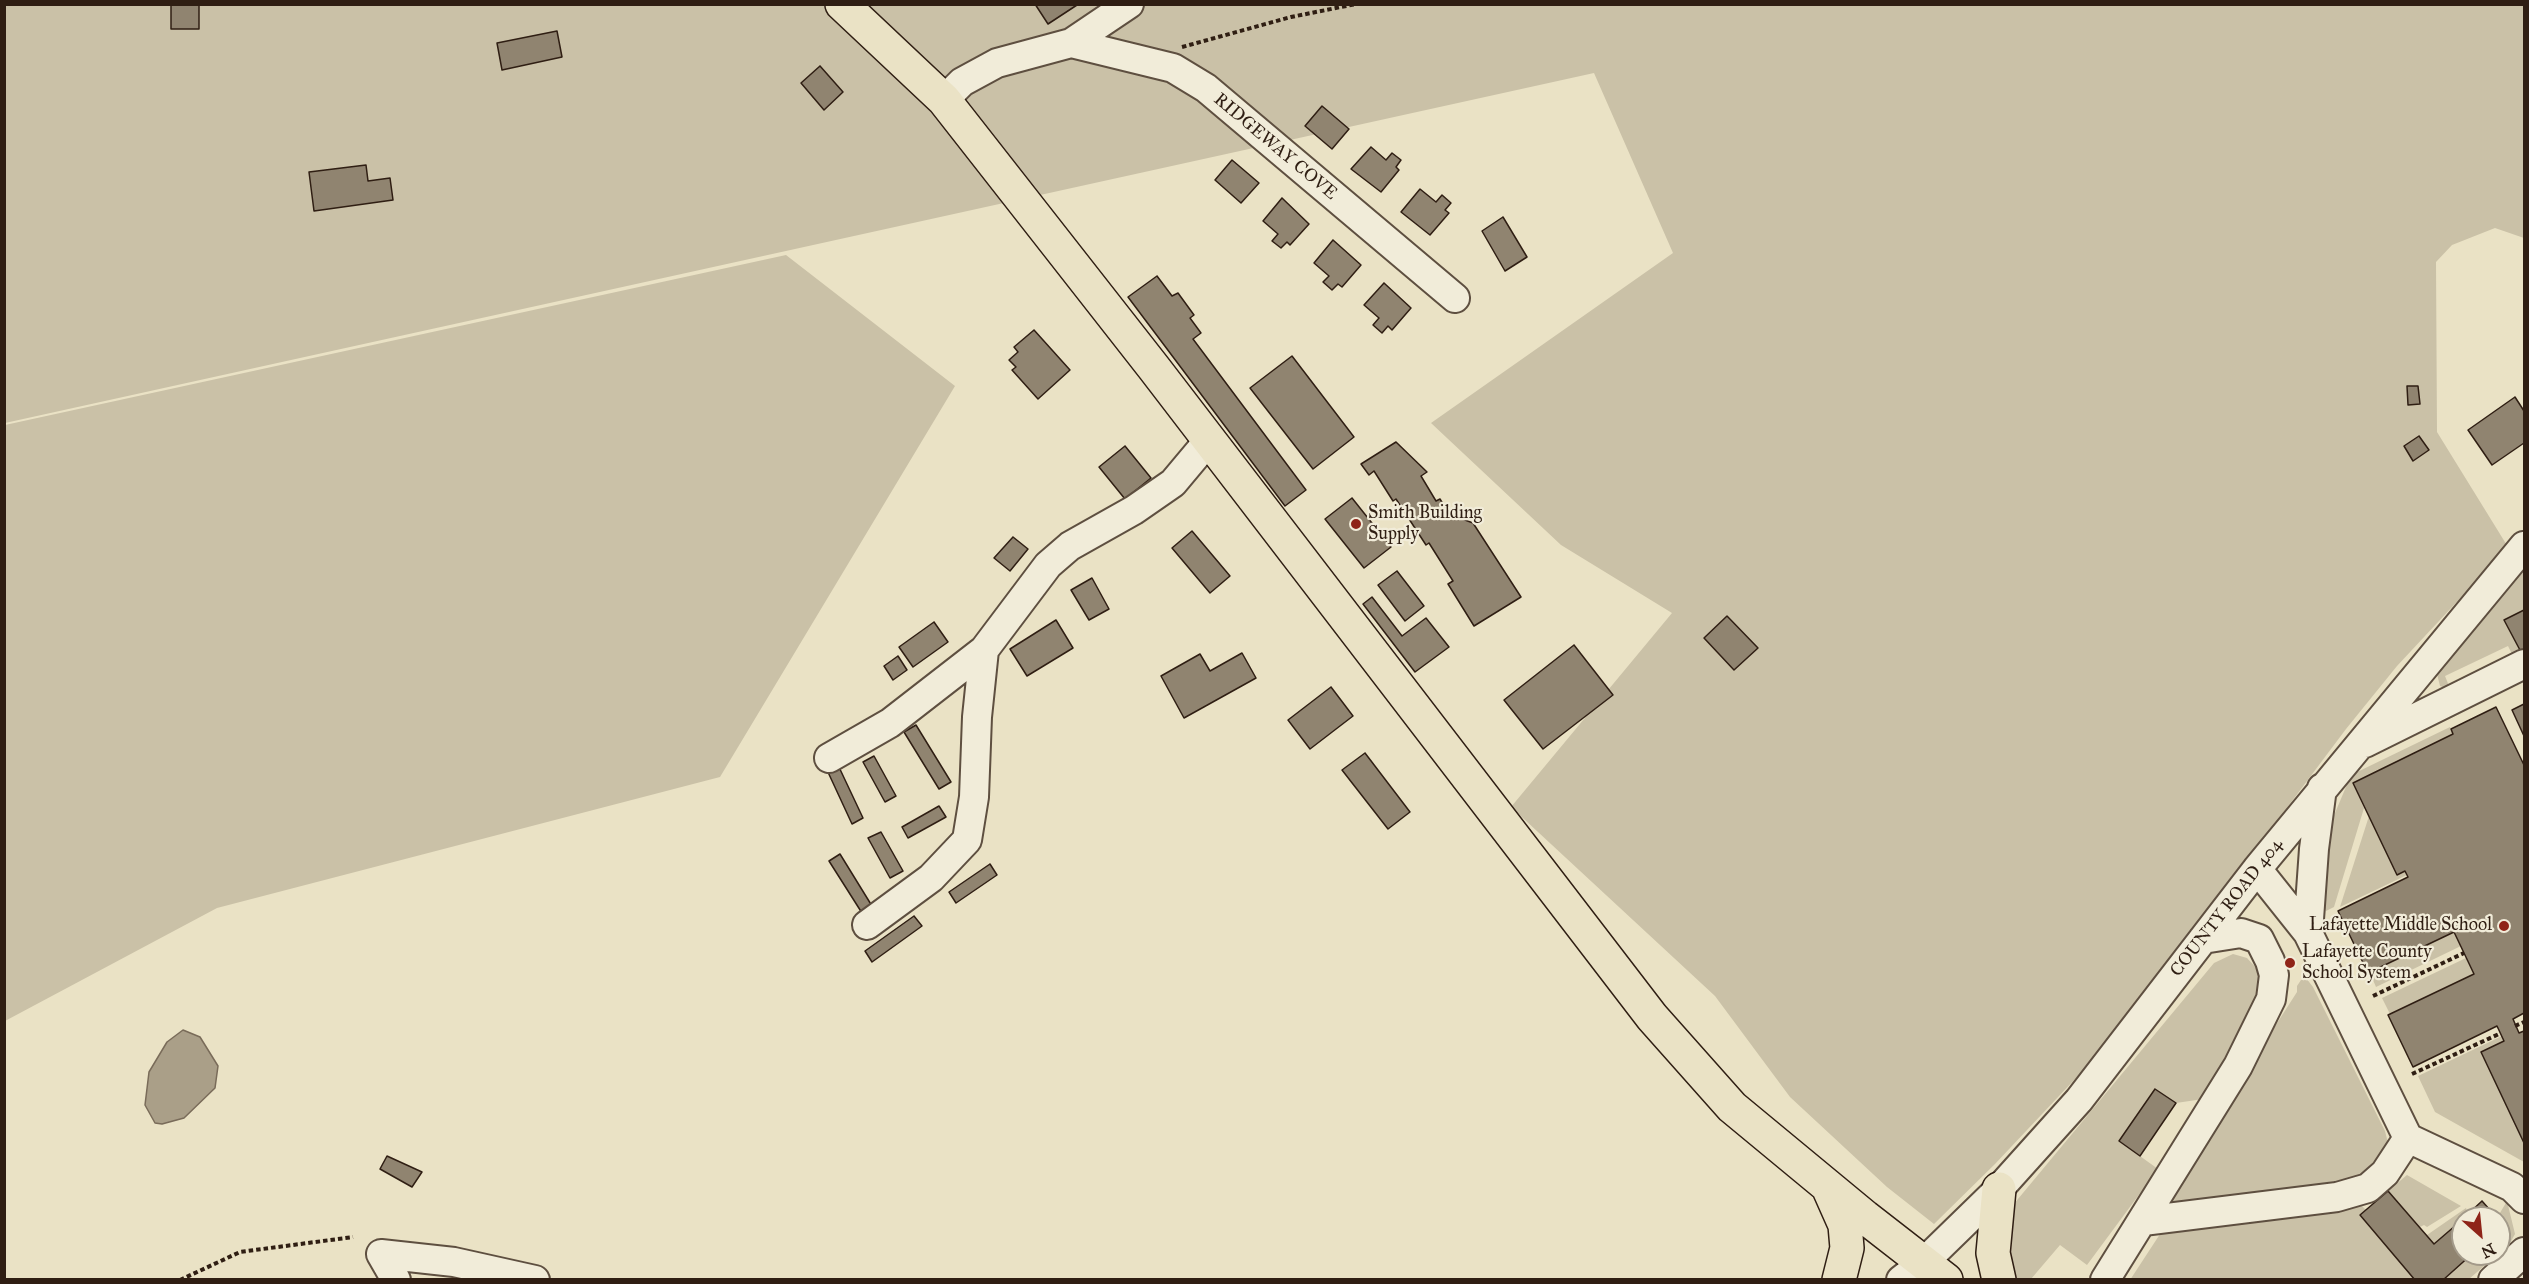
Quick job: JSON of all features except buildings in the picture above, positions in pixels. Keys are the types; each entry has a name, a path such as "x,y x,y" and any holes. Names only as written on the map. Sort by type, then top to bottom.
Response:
{"main road":[{"path":"842,4 944,100 1209,440 1652,1017 1732,1107 1827,1185 1923,1274"},
{"path":"1827,1185 1845,1226 1847,1248 1839,1280"},
{"path":"1999,1189 1993,1253 1999,1280"}],"street":[{"path":"944,100 962,82 997,63 1071,44 1130,4"},
{"name":"RIDGEWAY COVE","path":"1071,44 1173,68 1206,88 1455,298"},
{"path":"829,758 890,723 984,650 1047,565 1070,546 1134,510 1173,483 1209,440"},
{"name":"COUNTY ROAD 404","path":"1923,1274 2079,1100 2322,788 2524,546"},
{"path":"867,925 931,878 967,840 974,797 977,717 984,650"},
{"path":"2355,748 2524,664"},
{"path":"2308,933 2314,849 2322,788"},
{"path":"2257,869 2308,933 2408,1138 2512,1187 2524,1199"},
{"path":"2105,1280 2238,1066 2271,999 2274,975 2270,960 2259,939 2241,933 2203,939"},
{"path":"2143,1221 2337,1197 2368,1188 2385,1173 2408,1138"},
{"path":"2493,1280 2524,1252"},
{"path":"396,1280 381,1254 454,1262 535,1280"}],"path":[{"path":"1141,61 1250,28 1356,4"},
{"path":"2373,996 2464,953"},
{"path":"2515,1026 2524,1022"},
{"path":"2412,1074 2499,1034"},
{"path":"180,1280 240,1252 353,1237"}],"shaded area":[{"path":"4,5 2524,5 2524,238 2495,228 2452,245 2436,262 2437,432 2508,547 2397,666 2346,729 2091,1062 1995,1164 1934,1224 1887,1187 1790,1097 1715,996 1511,807 1672,613 1561,545 1431,423 1673,253 1594,73 5,423"},
{"path":"786,255 955,386 720,777 217,908 5,1021 5,425"},
{"path":"2524,558 2524,610 2504,621 2521,652 2513,656 2508,646 2445,676 2449,686 2445,688 2440,686 2434,662"},
{"path":"2450,727 2453,734 2353,783 2364,808 2334,907 2326,911 2316,890 2327,832 2351,775"},
{"path":"2369,816 2397,875 2405,871 2407,875 2340,907"},
{"path":"2454,932 2461,946 2376,987 2370,973"},
{"path":"2233,954 2247,958 2258,970 2261,996 2203,1099 2176,1103 2155,1089 2119,1141 2158,1169 2087,1265 2060,1245 2031,1279 2006,1279 2008,1211 2214,963"},
{"path":"2466,958 2474,974 2390,1014 2382,998"},
{"path":"2306,978 2313,987 2385,1131 2388,1143 2384,1151 2361,1174 2347,1179 2194,1205 2168,1204 2193,1154 2297,992 2297,986 2301,980"},
{"path":"183,1030 200,1037 218,1066 215,1088 184,1118 162,1124 155,1123 145,1105 149,1072 167,1042"},
{"path":"2502,1036 2504,1041 2481,1052 2524,1143 2524,1162 2435,1112 2418,1076"},
{"path":"2407,1175 2461,1206 2451,1206 2451,1212 2427,1227 2424,1225 2420,1227 2388,1191"},
{"path":"2355,1199 2366,1210 2360,1216 2415,1279 2130,1280 2162,1231"},
{"path":"2451,1218 2451,1229 2434,1244 2427,1235"},
{"path":"2511,1218 2515,1234 2511,1241"},
{"path":"2457,1266 2484,1266 2469,1279 2442,1280"}],"place":[{"name":"Smith Building Supply","path":"1356,524"},
{"name":"Lafayette Middle School","path":"2504,926"},
{"name":"Lafayette County School System","path":"2290,963"}]}
